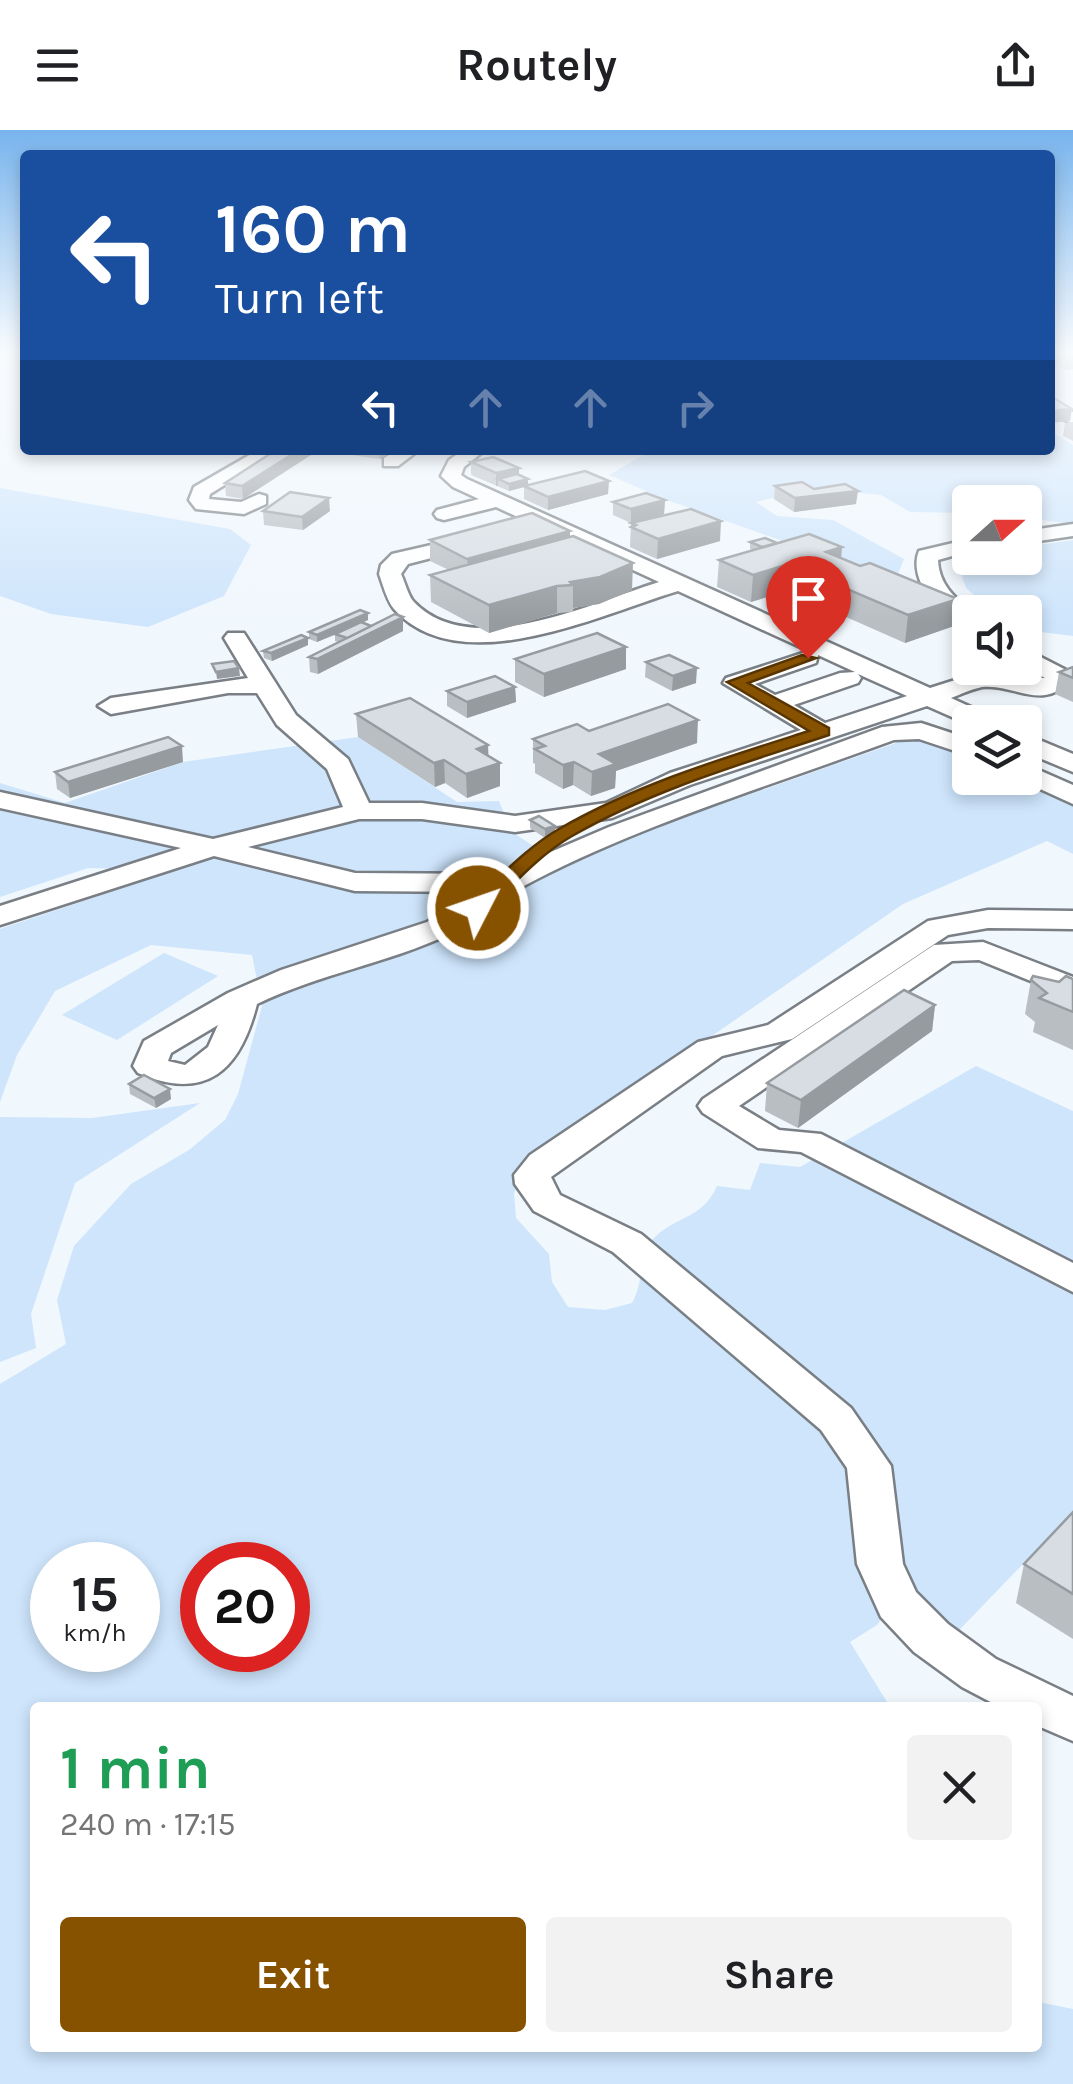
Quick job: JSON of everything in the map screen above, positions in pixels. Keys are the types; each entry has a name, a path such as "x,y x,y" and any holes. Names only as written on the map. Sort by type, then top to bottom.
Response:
{"lane":[{"path":"259,500 244,508 203,505 198,500 201,491 261,455"},
{"path":"391,462 402,455"},
{"path":"469,455 456,464 451,476 496,500 508,527"},
{"path":"444,514 496,500"},
{"path":"466,525 508,527 547,523 952,707"},
{"path":"508,527 400,560 392,565 390,574 397,596 436,627 483,638 513,634 680,583"},
{"path":"1042,535 1073,530"},
{"path":"952,550 927,556 925,568 930,581 952,603"},
{"path":"236,638 286,720 339,766 359,810"},
{"path":"808,658 735,682 823,732"},
{"path":"774,704 848,678"},
{"path":"242,1000 286,979 440,929 478,908 536,853 565,833 680,778 967,685"},
{"path":"111,706 228,686 262,686"},
{"path":"0,800 355,882 508,883 620,833 891,732 921,732 952,742"},
{"path":"1042,750 1073,764"},
{"path":"1042,780 1073,796"},
{"path":"0,916 214,847 359,810 422,811 515,824 612,810"},
{"path":"0,826 214,847"},
{"path":"1037,1702 979,1673 931,1638 898,1604 880,1564 869,1466 854,1439 836,1419 628,1243 547,1202 533,1184 532,1175 543,1163 710,1049 780,1032 939,926 988,919 1073,920"},
{"path":"1073,988 984,951 945,952 714,1106 771,1140 808,1142 1073,1280"},
{"path":"1042,1704 1073,1720"}],"shaded area":[{"path":"1055,442 1073,445 1073,524 1042,520 1042,485 952,485 952,513 910,512 881,495 812,488 756,502 777,516 833,520 904,559 895,581 667,500 609,475 643,455 1055,455"},
{"path":"0,488 230,529 251,545 224,596 148,627 51,614 0,596"},
{"path":"1073,540 1073,636 1042,632 1042,595 974,595 966,588 961,575 1042,575 1042,545"},
{"path":"930,731 952,741 952,795 1042,795 1042,784 1073,796 1073,854 1047,841 903,904 522,1167 514,1194 516,1218 549,1254 552,1282 568,1307 605,1310 632,1303 650,1243 704,1205 717,1186 750,1190 760,1163 800,1167 976,1066 1073,1111 1073,1512 942,1648 897,1597 877,1625 850,1642 887,1702 30,1702 30,2052 1042,2052 1042,2003 1073,2009 1073,2084 0,2084 0,1384 66,1344 57,1300 74,1246 131,1184 189,1150 225,1120 238,1094 262,1006 252,955 151,945 55,991 17,1055 0,1102 0,929 176,870 88,868 0,897 0,783 65,803 183,762 358,737 457,802 499,801 512,832 558,862"},
{"path":"164,953 218,976 117,1040 62,1015"},
{"path":"200,1103 75,1183 31,1314 36,1348 0,1362 0,1117 92,1118"}],"building":[{"path":"268,455 291,455 242,486 225,483"},
{"path":"493,457 519,468 496,473 471,462"},
{"path":"585,471 609,481 548,497 524,486"},
{"path":"517,474 528,479 509,484 498,479"},
{"path":"802,482 814,489 845,484 858,491 795,498 775,486"},
{"path":"290,492 329,498 302,517 263,511"},
{"path":"646,493 665,500 631,509 613,502"},
{"path":"691,509 721,521 658,539 631,527 636,525 631,523"},
{"path":"532,513 570,531 467,559 430,540"},
{"path":"809,534 842,547 826,552 860,566 870,563 952,597 952,601 908,615 821,578 834,574 801,560 753,575 719,560"},
{"path":"573,536 633,563 600,577 570,582 573,585 489,605 430,575"},
{"path":"765,538 777,543 762,547 750,542"},
{"path":"360,610 368,613 317,635 309,632"},
{"path":"395,614 403,617 317,659 309,657"},
{"path":"361,622 371,626 347,638 335,634"},
{"path":"597,633 626,647 544,674 515,659"},
{"path":"301,635 308,638 271,653 263,651"},
{"path":"669,655 697,668 673,676 646,662"},
{"path":"234,661 239,668 216,672 212,664"},
{"path":"1073,667 1073,678 1059,672"},
{"path":"495,676 515,687 467,702 447,691"},
{"path":"410,698 488,745 477,749 500,763 466,774 444,760 434,763 356,714"},
{"path":"668,704 698,720 599,754 616,764 592,772 574,762 563,765 535,749 545,746 533,739 577,724 589,731"},
{"path":"168,737 182,746 68,782 55,772"},
{"path":"539,816 555,826 545,829 530,820"},
{"path":"1033,976 1059,982 1066,976 1073,979 1073,1012 1039,998 1047,993 1031,980"},
{"path":"904,990 935,1005 801,1100 767,1083"},
{"path":"144,1075 170,1089 154,1098 129,1084"},
{"path":"1073,1512 1073,1594 1024,1564"}],"route":[{"path":"478,908 536,853 565,833 680,778 823,732 735,682 808,658"}]}
